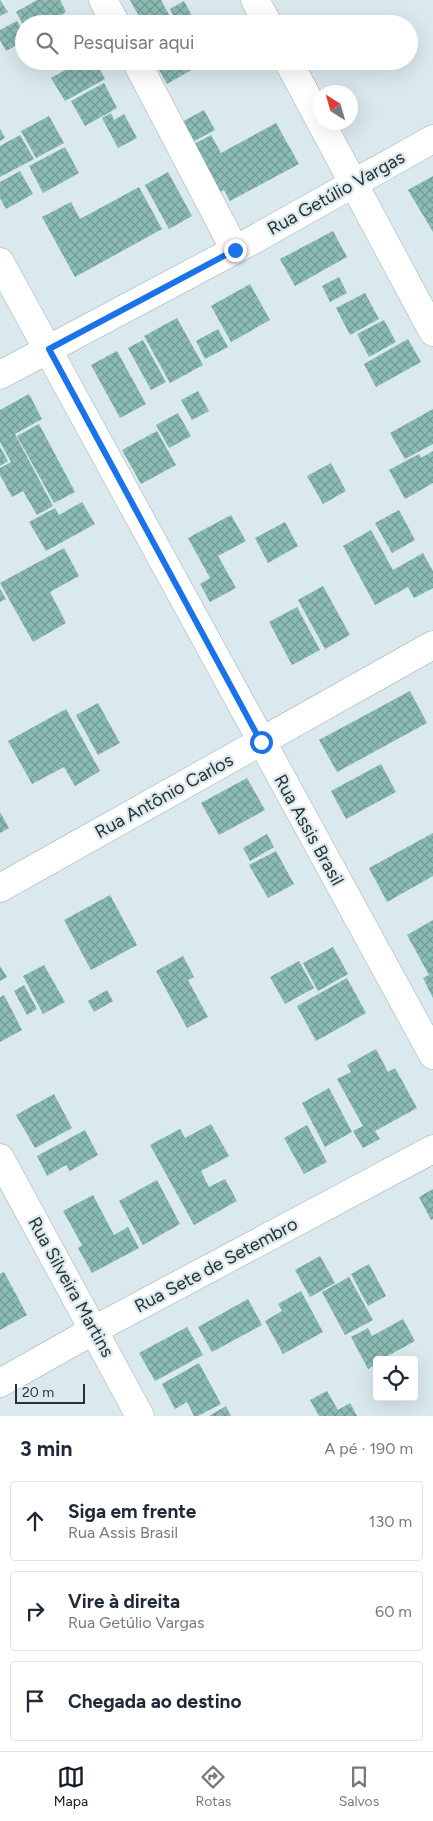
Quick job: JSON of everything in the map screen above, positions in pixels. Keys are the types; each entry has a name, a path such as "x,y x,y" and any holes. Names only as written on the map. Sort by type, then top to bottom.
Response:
{"street":[{"path":"103,0 111,15"},
{"path":"255,0 263,15"},
{"path":"141,70 235,250"},
{"path":"293,70 433,332"},
{"name":"Rua Getúlio Vargas","path":"0,375 235,250 433,139"},
{"name":"Rua Assis Brasil","path":"0,262 433,1055"},
{"name":"Rua Antônio Carlos","path":"0,888 433,645"},
{"name":"Rua Sete de Setembro","path":"0,1383 94,1330 433,1149"},
{"name":"Rua Silveira Martins","path":"0,1158 140,1416"}],"building":[{"path":"0,0 8,12 0,16"},
{"path":"37,0 60,0 66,12 61,15 18,15 16,12"},
{"path":"130,0 161,0 169,15 138,15"},
{"path":"184,1 191,15 173,15 170,9"},
{"path":"15,22 15,46 6,51 0,40 0,30"},
{"path":"65,70 100,70 105,79 65,101 51,78"},
{"path":"159,70 191,70 167,84"},
{"path":"104,83 117,108 85,126 71,101"},
{"path":"204,110 215,130 187,145 176,125"},
{"path":"111,113 114,120 124,114 137,138 118,148 102,118"},
{"path":"49,116 64,143 36,158 21,131"},
{"path":"276,123 299,164 230,201 224,190 213,196 187,148 211,135 221,153"},
{"path":"0,129 5,138 0,141"},
{"path":"20,135 34,159 0,177 0,146"},
{"path":"65,147 79,173 43,193 29,166"},
{"path":"20,171 33,194 6,209 0,198 0,182"},
{"path":"168,172 192,216 169,229 145,185"},
{"path":"433,176 433,232 408,190"},
{"path":"139,187 162,229 75,277 42,217 71,202 80,219"},
{"path":"333,231 347,257 295,286 280,259"},
{"path":"339,277 347,293 330,302 322,286"},
{"path":"250,284 270,320 231,342 211,306"},
{"path":"365,293 379,319 350,335 336,308"},
{"path":"177,318 203,365 170,383 144,336"},
{"path":"384,320 396,342 369,357 357,334"},
{"path":"218,329 228,347 205,359 196,341"},
{"path":"408,339 421,362 376,387 364,364"},
{"path":"143,340 166,382 151,390 128,348"},
{"path":"117,351 146,404 120,418 91,365"},
{"path":"198,391 209,411 192,420 181,400"},
{"path":"29,394 42,419 15,434 53,506 37,515 23,491 12,497 0,475 0,468 11,462 0,442 0,410"},
{"path":"433,409 433,444 405,459 390,433"},
{"path":"178,413 191,436 169,448 156,425"},
{"path":"39,424 75,492 54,503 17,436"},
{"path":"157,431 176,465 141,484 122,450"},
{"path":"0,447 8,461 0,466"},
{"path":"433,451 433,483 405,499 389,470 419,454 421,458"},
{"path":"331,463 346,491 323,504 307,476"},
{"path":"82,502 95,524 46,551 29,522 55,508 59,515"},
{"path":"399,510 415,540 392,553 375,523"},
{"path":"231,515 246,541 218,556 236,588 210,602 200,584 210,578 188,538"},
{"path":"285,522 298,546 268,563 255,538"},
{"path":"371,530 393,570 423,553 433,571 433,588 414,598 408,587 375,605 343,546"},
{"path":"64,548 79,576 50,592 66,623 33,642 0,583"},
{"path":"323,586 350,635 325,649 298,600"},
{"path":"0,589 6,599 0,602"},
{"path":"297,607 320,650 292,665 269,622"},
{"path":"410,691 427,723 337,772 319,740"},
{"path":"98,703 120,743 98,755 76,715"},
{"path":"66,709 100,771 75,786 64,767 32,784 8,741"},
{"path":"381,764 396,792 346,819 331,791"},
{"path":"247,778 265,810 219,835 201,803"},
{"path":"0,812 9,828 0,833"},
{"path":"433,833 433,876 387,902 369,868"},
{"path":"267,834 274,847 250,861 243,848"},
{"path":"276,851 294,884 268,898 249,865"},
{"path":"110,895 137,945 91,970 64,920"},
{"path":"433,920 433,998 423,978 429,975 407,935"},
{"path":"333,947 348,974 318,991 303,963"},
{"path":"183,956 194,977 188,980 208,1017 187,1028 156,971"},
{"path":"299,961 314,988 285,1004 270,977"},
{"path":"44,965 65,1002 43,1014 23,976"},
{"path":"0,966 7,977 0,981"},
{"path":"347,978 366,1013 316,1041 297,1006"},
{"path":"24,985 37,1009 27,1015 14,991"},
{"path":"107,990 113,1001 94,1012 88,1001"},
{"path":"4,995 22,1030 0,1042 0,997"},
{"path":"376,1049 388,1072 395,1068 417,1108 375,1131 380,1139 363,1148 353,1131 363,1126 337,1079 351,1072 347,1065"},
{"path":"329,1088 352,1132 325,1147 302,1103"},
{"path":"54,1094 72,1128 35,1148 16,1115"},
{"path":"211,1124 229,1156 201,1171 209,1187 225,1179 237,1201 194,1225 150,1145 180,1129 185,1138"},
{"path":"307,1125 327,1162 304,1174 284,1138"},
{"path":"85,1130 98,1155 70,1171 66,1165 47,1176 37,1156"},
{"path":"157,1180 180,1224 143,1245 119,1201"},
{"path":"433,1189 433,1219 431,1220 419,1197"},
{"path":"93,1195 114,1235 128,1227 139,1248 92,1273 78,1248 82,1245 63,1211"},
{"path":"320,1256 335,1283 310,1297 295,1270"},
{"path":"369,1264 386,1296 368,1306 351,1274"},
{"path":"4,1272 27,1315 0,1330 0,1274"},
{"path":"349,1277 373,1320 345,1335 322,1292"},
{"path":"301,1291 323,1332 283,1354 265,1321 282,1311 278,1304"},
{"path":"248,1299 262,1325 212,1352 198,1327"},
{"path":"403,1319 415,1341 388,1356 373,1356 373,1366 368,1369 351,1337 368,1328 372,1336"},
{"path":"187,1327 203,1355 155,1381 139,1353"},
{"path":"199,1363 221,1404 198,1416 194,1416 187,1402 175,1409 162,1384"},
{"path":"327,1391 338,1410 350,1403 357,1416 319,1416 310,1400"},
{"path":"226,1406 231,1416 209,1416"}],"route":[{"path":"235,250 49,349 261,742"}]}
